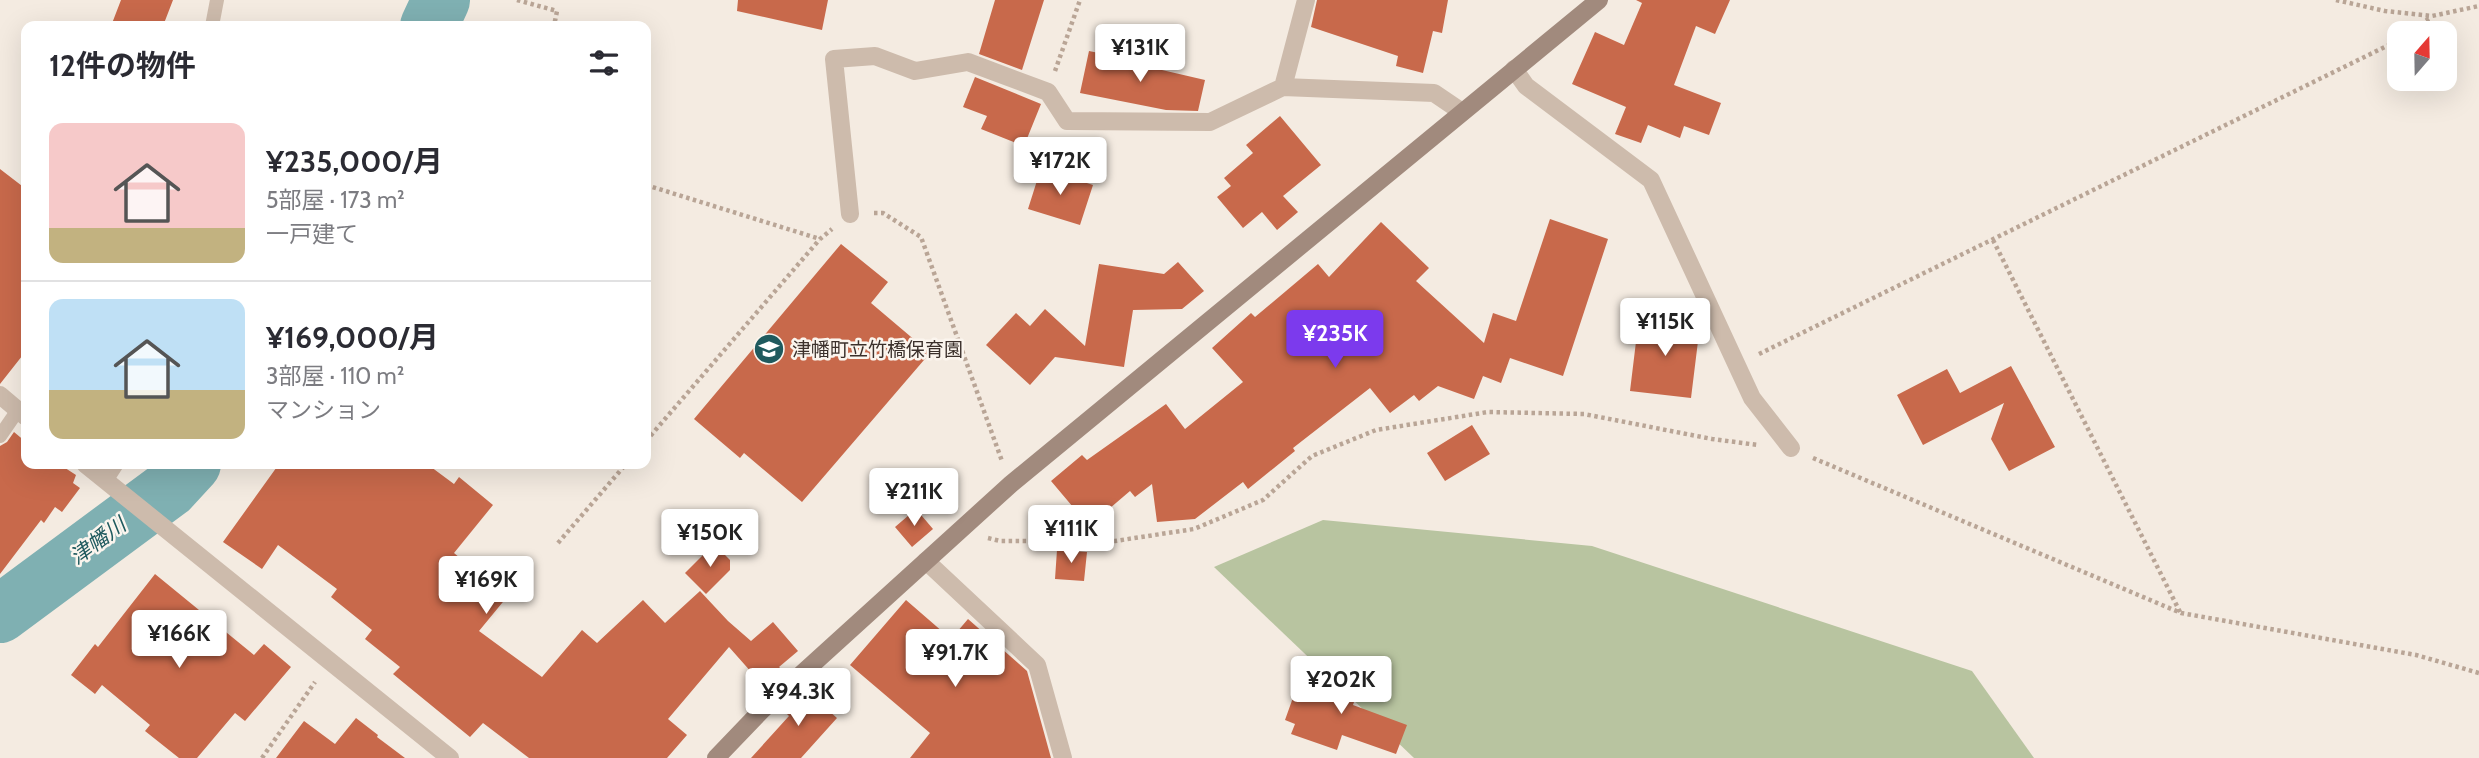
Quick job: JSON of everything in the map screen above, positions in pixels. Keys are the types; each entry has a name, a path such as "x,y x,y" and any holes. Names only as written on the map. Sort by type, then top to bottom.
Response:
{"street":[{"path":"1283,87 1306,0"},
{"path":"716,758 763,709 1011,484 1599,0"},
{"path":"850,215 835,59 875,56 915,71 968,62 1048,92 1067,121 1210,122 1283,87 1434,93 1462,113"},
{"path":"1514,69 1526,86 1651,180 1752,398 1791,448"},
{"path":"0,395 21,413"},
{"path":"91,469 450,758"},
{"path":"926,561 1037,665 1063,758"}],"lane":[{"path":"213,21 217,0"},
{"path":"0,436 21,415"},
{"path":"106,481 114,469"}],"path":[{"path":"516,0 557,11 555,21"},
{"path":"1048,92 1080,0"},
{"path":"2336,0 2385,11 2432,16 2479,6"},
{"path":"2425,21 2432,16"},
{"path":"1737,365 2387,46"},
{"path":"651,187 820,239"},
{"path":"651,435 820,239 850,215 883,212 921,237 1011,484"},
{"path":"1993,240 2181,613"},
{"path":"961,529 1000,541 1115,541 1194,529 1264,500 1312,456 1376,430 1489,412 1584,414 1712,439 1791,448 2181,613 2416,655 2479,673"},
{"path":"558,543 622,469"},
{"path":"262,758 330,662"}],"green space":[{"path":"1323,520 1592,546 1972,671 2034,758 1414,758 1214,567"}],"building":[{"path":"121,0 173,0 165,21 113,21"},
{"path":"738,0 828,0 822,30 737,11"},
{"path":"995,0 1044,0 1022,70 979,54"},
{"path":"1317,0 1448,0 1442,33 1433,31 1423,73 1396,66 1398,56 1311,27"},
{"path":"1636,0 1730,0 1715,34 1696,26 1674,85 1721,103 1709,135 1684,126 1680,138 1648,125 1641,143 1615,134 1626,107 1572,84 1595,32 1624,45 1642,3"},
{"path":"1089,51 1163,66 1162,70 1205,80 1198,111 1166,110 1080,93"},
{"path":"975,77 1041,104 1024,146 981,129 987,116 963,107"},
{"path":"1280,116 1321,165 1283,196 1298,212 1277,230 1262,212 1243,228 1217,197 1231,186 1224,178 1253,153 1246,145"},
{"path":"1041,168 1093,185 1080,225 1028,209"},
{"path":"0,169 21,185 21,357 0,384"},
{"path":"1550,219 1608,239 1563,376 1510,358 1501,383 1483,376 1474,399 1438,386 1419,401 1414,395 1390,413 1370,388 1293,448 1295,451 1248,489 1243,482 1195,519 1157,522 1152,484 1135,497 1130,491 1089,526 1051,481 1082,455 1087,460 1166,404 1185,429 1243,382 1212,348 1251,313 1255,317 1318,264 1329,277 1381,222 1429,268 1416,281 1484,343 1493,313 1516,321"},
{"path":"841,244 888,282 871,303 930,353 802,502 744,453 740,458 694,419"},
{"path":"1178,262 1204,291 1182,309 1133,310 1124,367 1055,357 1030,385 986,345 1016,313 1030,326 1045,309 1085,346 1099,264 1164,274"},
{"path":"1639,317 1700,325 1691,398 1630,391"},
{"path":"2011,366 2055,447 2009,471 1991,439 2004,403 1923,445 1897,395 1947,369 1960,393"},
{"path":"1472,425 1490,454 1445,481 1427,453"},
{"path":"14,432 21,438 21,469 67,469 76,475 73,483 80,488 62,512 55,507 44,523 41,520 0,574 0,446 7,442"},
{"path":"275,469 434,469 454,484 459,477 493,505 454,553 507,597 479,631 542,677 582,630 597,643 643,600 665,623 700,591 751,641 773,622 798,651 779,667 786,673 767,690 729,647 668,719 687,735 667,758 529,758 483,723 470,737 393,674 400,667 365,639 372,630 331,597 337,589 278,545 262,569 223,542"},
{"path":"916,509 933,529 912,547 895,527"},
{"path":"714,544 730,560 730,570 706,594 685,573"},
{"path":"1057,550 1087,552 1084,581 1055,579"},
{"path":"155,574 254,655 264,644 291,667 245,721 235,713 197,758 179,758 145,731 150,725 102,685 95,694 71,675 95,644 98,647"},
{"path":"906,600 951,639 968,619 1027,671 1051,758 910,758 930,733 850,665"},
{"path":"1337,666 1363,675 1353,705 1407,725 1396,754 1342,735 1337,750 1291,734 1295,724 1285,720 1295,692 1304,695 1308,682 1328,690"},
{"path":"803,688 837,718 801,758 751,758 789,716 781,708"},
{"path":"356,718 405,758 276,758 304,721 335,744"}],"waterway":[{"name":"津幡川","path":"431,21 441,0"},
{"name":"津幡川","path":"0,614 169,489 187,469"}],"place":[{"name":"津幡町立竹橋保育園","path":"769,349"}]}
